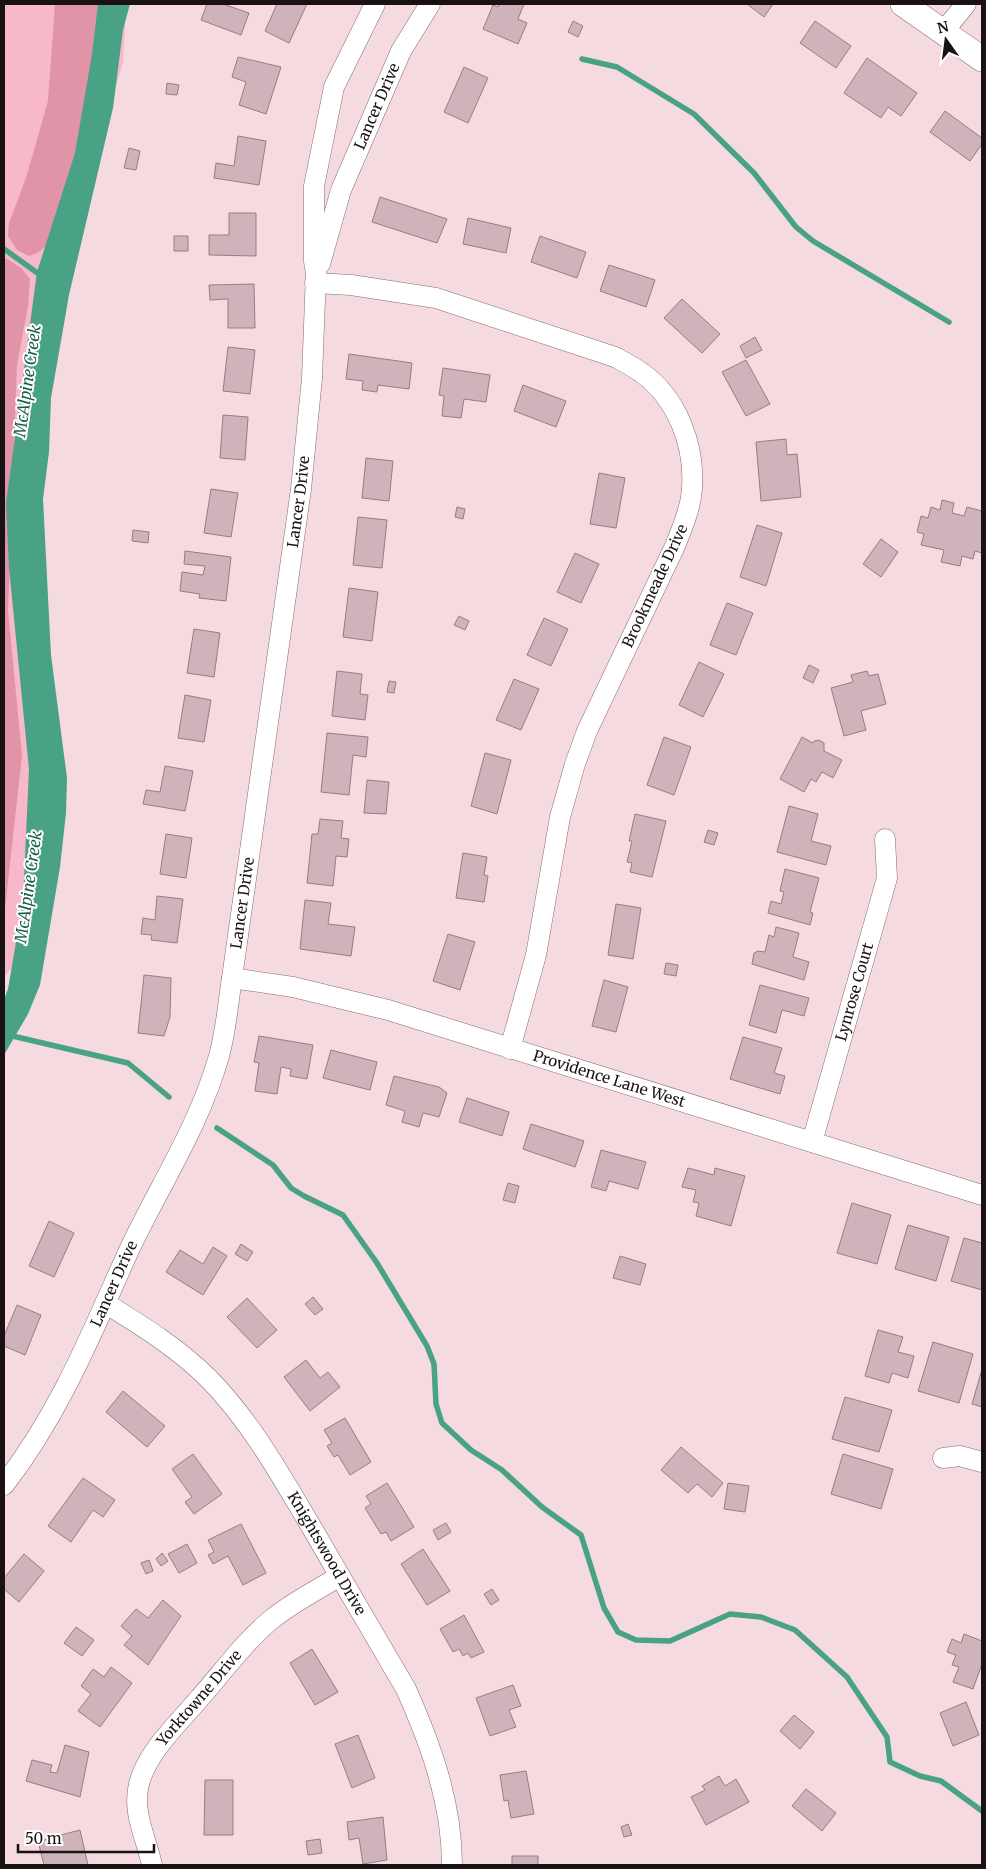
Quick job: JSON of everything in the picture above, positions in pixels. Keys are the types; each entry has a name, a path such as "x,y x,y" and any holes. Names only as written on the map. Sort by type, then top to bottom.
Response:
{"street":[{"name":"Lancer Drive","path":"4,1484 30,1450 54,1411 200,1107 219,1056 232,978 301,489 312,378 316,278 314,261 314,186 334,87 374,4"},
{"name":"Lancer Drive","path":"316,278 341,190 401,51 430,4"},
{"path":"903,4 982,59"},
{"path":"943,32 965,4"},
{"name":"Brookmeade Drive","path":"316,278 436,298 615,357 642,373 671,404 682,425 689,447 692,489 687,516 675,546 587,731 575,764 560,817 536,955 510,1049"},
{"name":"Lynrose Court","path":"812,1142 887,878 886,839"},
{"name":"Providence Lane West","path":"232,978 293,987 388,1010 982,1195"},
{"name":"Knightswood Drive","path":"105,1303 152,1332 185,1357 209,1379 241,1414 268,1454 406,1690 424,1729 435,1762 447,1810 452,1846 452,1865"},
{"path":"943,1458 960,1456 982,1462"},
{"name":"Yorktowne Drive","path":"152,1865 139,1825 136,1806 139,1785 149,1760 244,1646 279,1614 340,1576"}],"shaded area":[{"path":"4,4 126,4 123,63 81,199 25,515 37,627 28,950 4,977"},
{"path":"55,4 105,4 88,115 58,236 39,252 29,256 17,250 8,236 9,223 26,178 48,101"},
{"path":"4,259 21,268 30,279 28,306 17,365 8,610 22,756 4,918"}],"water":[{"name":"McAlpine Creek","path":"98,4 130,4 123,30 113,108 69,295 51,398 49,452 43,499 51,655 67,778 66,813 60,867 40,985 28,1014 4,1055 4,999 8,989 23,901 29,769 9,568 6,504 37,272 75,153 92,54"}],"building":[{"path":"207,4 223,4 249,13 241,35 201,20"},
{"path":"277,4 307,4 289,43 265,31"},
{"path":"499,4 524,4 518,19 527,23 518,44 483,29 493,5 498,7"},
{"path":"747,4 773,4 764,17"},
{"path":"573,21 583,26 578,37 568,32"},
{"path":"815,21 851,46 836,68 800,43"},
{"path":"238,57 281,67 266,114 239,105 246,82 232,77"},
{"path":"867,58 917,93 901,116 888,107 881,118 844,93"},
{"path":"464,67 488,78 468,123 444,112"},
{"path":"167,83 179,85 177,95 166,94"},
{"path":"945,111 982,138 982,144 970,161 930,132"},
{"path":"238,136 266,141 259,185 214,178 216,163 234,166"},
{"path":"129,148 140,151 136,170 124,168"},
{"path":"380,197 447,219 437,243 372,222"},
{"path":"229,213 256,213 256,256 209,255 209,235 229,235"},
{"path":"468,218 511,228 506,253 463,244"},
{"path":"174,236 188,236 188,251 174,251"},
{"path":"540,236 586,252 577,278 531,262"},
{"path":"609,265 655,280 646,307 600,291"},
{"path":"254,284 255,328 228,328 228,299 210,300 209,285"},
{"path":"682,299 720,334 702,353 664,318"},
{"path":"755,337 762,350 746,358 740,346"},
{"path":"228,347 255,350 250,394 223,391"},
{"path":"349,354 412,363 409,389 378,385 377,392 362,390 363,381 346,379"},
{"path":"746,360 770,404 746,416 722,372"},
{"path":"443,368 490,375 486,402 464,399 461,418 442,416 444,396 439,395"},
{"path":"523,385 566,401 556,427 514,411"},
{"path":"223,415 248,417 245,460 220,458"},
{"path":"786,439 787,455 797,454 801,497 761,501 756,442"},
{"path":"366,458 393,461 389,501 362,498"},
{"path":"599,473 625,478 616,528 590,524"},
{"path":"211,489 238,493 231,537 204,533"},
{"path":"942,500 954,503 952,513 964,516 967,507 982,511 982,553 975,551 973,559 962,556 960,566 941,562 944,550 921,545 924,534 917,532 921,516 928,518 931,507 940,510"},
{"path":"457,507 465,509 463,519 455,517"},
{"path":"358,517 387,520 382,568 353,565"},
{"path":"757,525 782,533 766,586 740,577"},
{"path":"133,530 149,532 148,543 132,541"},
{"path":"881,539 898,552 881,577 863,564"},
{"path":"185,551 231,557 226,601 199,598 200,594 180,591 182,572 203,575 205,566 184,564"},
{"path":"575,553 599,564 581,603 557,592"},
{"path":"349,588 378,592 372,641 343,637"},
{"path":"727,603 753,613 736,655 710,645"},
{"path":"459,616 469,621 465,630 454,625"},
{"path":"544,618 568,629 551,666 527,655"},
{"path":"194,629 220,633 214,677 187,673"},
{"path":"699,662 724,674 703,717 679,705"},
{"path":"809,665 819,670 813,683 803,678"},
{"path":"337,671 362,674 360,694 368,695 365,720 332,716"},
{"path":"867,671 869,676 878,674 886,704 861,711 866,730 844,736 831,688 853,682 851,675"},
{"path":"514,679 539,689 521,730 496,720"},
{"path":"389,681 396,682 394,693 387,692"},
{"path":"185,695 211,700 204,742 178,738"},
{"path":"327,733 368,737 366,757 353,755 349,795 321,792"},
{"path":"664,737 691,747 674,795 647,785"},
{"path":"802,737 813,743 819,740 824,743 824,751 842,760 833,778 822,772 816,782 811,779 804,792 780,779"},
{"path":"485,753 511,760 497,814 471,806"},
{"path":"165,766 193,771 185,811 143,804 146,790 160,792"},
{"path":"367,780 389,782 386,814 364,813"},
{"path":"789,806 818,814 811,841 831,846 826,865 777,852"},
{"path":"635,814 666,821 652,877 630,872 632,863 627,862"},
{"path":"320,819 343,821 341,838 349,839 347,857 336,856 333,886 307,883 312,834 318,834"},
{"path":"708,830 718,833 714,845 704,842"},
{"path":"166,834 192,838 186,878 160,874"},
{"path":"463,853 487,857 484,875 488,876 484,902 456,898"},
{"path":"785,869 819,878 810,912 813,913 810,925 768,913 771,901 781,904 784,892 780,891"},
{"path":"157,896 183,899 177,943 151,940 152,935 141,934 143,918 155,920"},
{"path":"305,900 331,903 328,924 355,927 351,956 300,949"},
{"path":"616,904 641,908 633,959 608,955"},
{"path":"776,927 799,933 793,957 809,962 804,980 752,964 754,953 758,951 765,952 769,935 774,937"},
{"path":"448,934 475,942 460,990 433,981"},
{"path":"666,963 678,965 676,976 664,974"},
{"path":"144,975 171,978 170,1017 164,1036 138,1033"},
{"path":"604,980 628,987 616,1032 592,1026"},
{"path":"760,985 809,998 804,1016 782,1010 776,1033 749,1025"},
{"path":"259,1036 313,1045 307,1079 290,1076 291,1069 281,1067 277,1094 255,1091 259,1063 254,1062"},
{"path":"743,1037 782,1048 774,1073 785,1076 780,1094 730,1079"},
{"path":"331,1050 377,1062 370,1090 323,1078"},
{"path":"394,1076 439,1087 447,1093 439,1117 423,1113 419,1127 402,1122 405,1111 386,1105"},
{"path":"467,1098 509,1112 502,1136 459,1122"},
{"path":"531,1124 584,1141 575,1167 523,1149"},
{"path":"601,1150 646,1162 638,1189 609,1181 606,1191 591,1187"},
{"path":"688,1168 714,1175 715,1168 745,1176 731,1226 696,1216 699,1203 693,1202 696,1190 682,1187"},
{"path":"508,1183 519,1186 515,1203 503,1200"},
{"path":"852,1203 891,1215 877,1264 837,1253"},
{"path":"49,1221 74,1233 54,1277 29,1266"},
{"path":"908,1225 949,1237 936,1281 895,1269"},
{"path":"964,1238 982,1243 982,1290 951,1281"},
{"path":"241,1244 253,1252 247,1261 235,1254"},
{"path":"213,1247 227,1256 203,1295 166,1272 180,1250 203,1264"},
{"path":"620,1256 646,1264 640,1285 613,1278"},
{"path":"313,1297 323,1309 315,1315 305,1304"},
{"path":"247,1298 277,1330 257,1348 227,1317"},
{"path":"17,1305 41,1315 25,1355 4,1346 4,1336"},
{"path":"878,1330 903,1337 898,1352 914,1356 908,1378 892,1373 889,1383 865,1376"},
{"path":"933,1342 973,1354 959,1403 918,1391"},
{"path":"306,1360 320,1378 328,1372 340,1387 310,1411 284,1377"},
{"path":"982,1369 982,1407 972,1404"},
{"path":"123,1391 165,1426 147,1447 106,1412"},
{"path":"845,1397 892,1410 879,1452 832,1439"},
{"path":"345,1418 371,1462 350,1475 338,1455 334,1457 327,1446 332,1443 324,1430"},
{"path":"681,1447 723,1483 712,1497 697,1484 688,1493 661,1470"},
{"path":"193,1454 222,1494 194,1514 185,1502 192,1497 172,1469"},
{"path":"843,1454 893,1469 881,1509 831,1494"},
{"path":"83,1478 115,1500 103,1517 93,1510 71,1542 48,1526"},
{"path":"387,1483 414,1527 391,1541 386,1532 381,1534 365,1508 371,1504 366,1496"},
{"path":"728,1483 749,1486 745,1512 724,1509"},
{"path":"446,1523 451,1532 438,1540 433,1530"},
{"path":"241,1524 266,1573 243,1585 228,1556 213,1564 208,1555 214,1552 208,1540"},
{"path":"187,1544 197,1563 179,1573 168,1554"},
{"path":"423,1549 450,1591 427,1605 401,1564"},
{"path":"162,1553 168,1561 161,1566 156,1559"},
{"path":"24,1554 44,1571 19,1602 4,1589 4,1578"},
{"path":"149,1560 153,1571 146,1574 141,1563"},
{"path":"492,1589 499,1600 491,1605 484,1594"},
{"path":"163,1600 181,1616 148,1665 124,1645 132,1636 121,1626 136,1609 148,1618"},
{"path":"464,1615 484,1652 471,1658 468,1653 463,1656 459,1649 453,1652 440,1629"},
{"path":"76,1627 94,1640 82,1656 64,1643"},
{"path":"964,1634 982,1641 982,1664 973,1689 953,1682 959,1667 952,1665 956,1655 947,1652 952,1639 961,1643"},
{"path":"312,1649 338,1692 315,1705 290,1663"},
{"path":"111,1667 132,1683 100,1727 78,1711 91,1694 81,1686 93,1669 104,1677"},
{"path":"513,1685 521,1706 509,1710 516,1727 490,1736 476,1698"},
{"path":"966,1702 979,1735 953,1746 940,1713"},
{"path":"794,1715 814,1732 800,1749 780,1731"},
{"path":"358,1735 375,1778 352,1788 335,1744"},
{"path":"65,1745 89,1752 80,1797 26,1781 32,1760 52,1765 50,1772 57,1773"},
{"path":"526,1771 534,1814 511,1818 508,1800 504,1801 500,1775"},
{"path":"719,1776 725,1786 736,1779 749,1802 706,1825 691,1797 705,1790 702,1786"},
{"path":"205,1780 233,1780 233,1835 204,1835"},
{"path":"806,1789 836,1813 822,1831 792,1806"},
{"path":"383,1817 387,1860 363,1864 359,1838 349,1840 347,1822"},
{"path":"628,1824 632,1835 624,1837 621,1827"},
{"path":"80,1830 88,1865 44,1865 38,1841"},
{"path":"320,1839 322,1853 308,1855 306,1841"},
{"path":"512,1856 538,1856 538,1865 512,1865"}],"waterway":[{"path":"582,59 617,67 694,114 754,173 796,227 813,241 949,322"},
{"path":"4,249 43,277"},
{"path":"4,1034 128,1063 169,1097"},
{"path":"217,1128 273,1165 291,1188 343,1215 377,1263 427,1346 434,1364 436,1404 442,1423 471,1450 502,1470 542,1507 581,1535 604,1608 618,1632 636,1640 670,1641 730,1614 761,1617 795,1630 847,1677 887,1737 890,1762 920,1776 941,1781 982,1811"}]}
